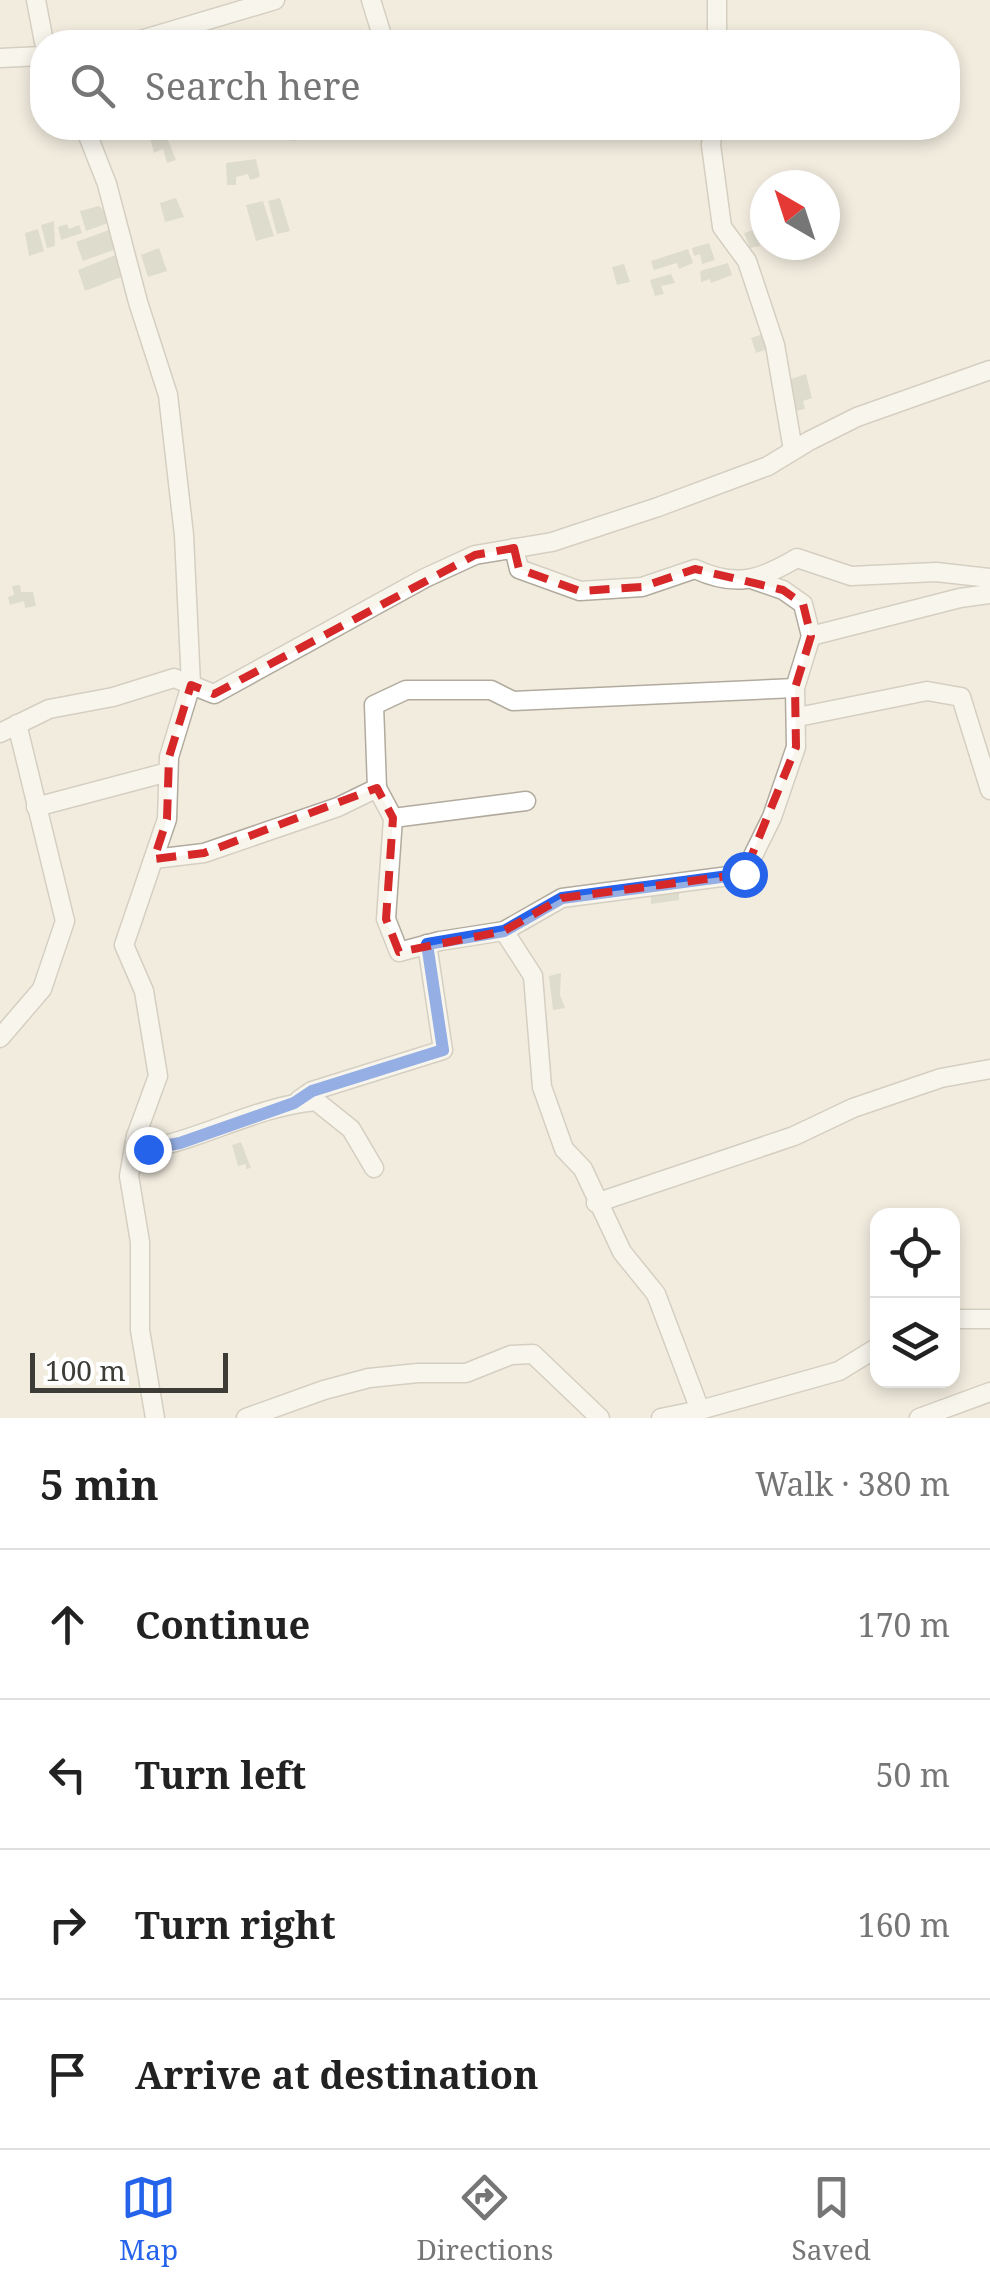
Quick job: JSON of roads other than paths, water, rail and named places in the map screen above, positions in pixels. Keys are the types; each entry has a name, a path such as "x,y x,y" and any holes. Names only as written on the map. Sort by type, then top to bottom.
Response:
{"street":[{"path":"36,0 42,30"},
{"path":"174,30 275,0"},
{"path":"371,0 380,30"},
{"path":"716,30 717,0"},
{"path":"0,58 30,57"},
{"path":"90,140 108,184 138,302 168,395 184,535 191,686 169,757 167,819 124,945 144,991 158,1076 136,1136 129,1176 140,1242 140,1330 155,1418"},
{"path":"712,140 722,227 746,261 775,346 793,450"},
{"path":"0,1038 42,989 66,921 36,807 9,729 49,709 113,697 174,678 214,694 425,578 475,555 552,542 658,507 768,466 857,417 990,370"},
{"path":"514,548 519,569 580,591 642,587 694,568 715,578 754,580 784,590 803,604 810,636 795,688 796,746 772,817 744,874 562,898 504,931 400,952 386,919 393,818 376,788 374,705 406,690 491,690 513,701 795,688"},
{"path":"754,580 797,558 851,576 936,572 990,578"},
{"path":"810,636 990,594"},
{"path":"798,717 927,691 961,697 990,790"},
{"path":"36,807 168,772"},
{"path":"154,859 204,853 338,808 376,788"},
{"path":"393,818 526,800"},
{"path":"504,931 533,976 542,1087 564,1149 583,1169 622,1252 656,1294 700,1410"},
{"path":"136,1136 148,1149 180,1143 294,1103 312,1091 443,1050 427,944"},
{"path":"596,1202 794,1136 853,1108 941,1078 990,1070"},
{"path":"294,1103 316,1102 350,1129 374,1168"},
{"path":"960,1320 990,1319"},
{"path":"661,1418 839,1371 870,1352"},
{"path":"246,1418 369,1378 418,1372 466,1373 511,1355 533,1354 600,1418"},
{"path":"918,1418 990,1392"}]}
